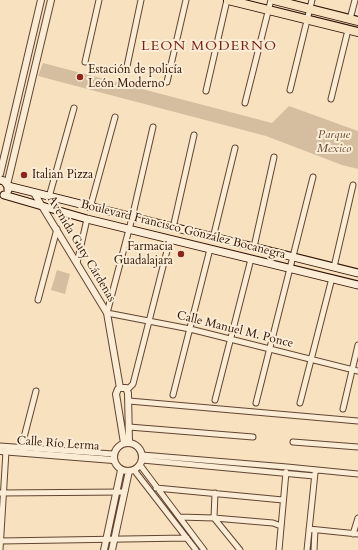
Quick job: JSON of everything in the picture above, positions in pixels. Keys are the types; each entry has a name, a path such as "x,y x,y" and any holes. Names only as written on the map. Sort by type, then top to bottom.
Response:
{"main road":[{"path":"227,0 358,32"},
{"path":"272,0 354,20"},
{"path":"0,180 4,181 8,186 7,191 2,195"},
{"name":"Boulevard Francisco González Bocanegra","path":"8,186 90,208 358,273"},
{"name":"Boulevard Francisco González Bocanegra","path":"2,195 87,219 358,285"},
{"path":"208,249 212,237"}],"street":[{"path":"0,174 41,0"},
{"path":"8,186 51,0"},
{"path":"85,62 99,0"},
{"path":"126,71 141,0"},
{"path":"167,82 186,0"},
{"path":"206,91 227,0"},
{"path":"245,103 268,10 272,0"},
{"path":"290,90 312,0"},
{"path":"354,20 355,0"},
{"path":"331,99 348,30"},
{"path":"28,54 38,56"},
{"path":"21,87 30,90"},
{"path":"49,197 74,108"},
{"path":"90,208 115,117"},
{"path":"107,313 132,218 153,127"},
{"path":"173,228 194,135"},
{"path":"212,237 235,148"},
{"path":"254,247 274,157"},
{"path":"256,403 313,176"},
{"path":"334,267 353,185"},
{"name":"Avenida Guty Cárdenas","path":"34,193 107,313 123,388 128,393 129,427 127,442"},
{"path":"77,263 87,219"},
{"path":"38,300 57,229"},
{"path":"123,388 129,388 133,384 170,239"},
{"path":"173,395 208,249"},
{"path":"215,400 251,259"},
{"path":"300,403 310,359 332,278"},
{"name":"Calle Manuel M. Ponce","path":"107,313 190,329 358,371"},
{"path":"343,409 358,345"},
{"name":"Avenida Guty Cárdenas","path":"123,388 118,389 116,394 127,442"},
{"path":"21,450 36,391"},
{"path":"129,401 358,421"},
{"path":"129,427 253,438"},
{"path":"131,470 121,470 115,464 113,457 115,449 119,445 127,442 133,443 139,448 141,460 156,488 204,550"},
{"path":"294,442 358,447"},
{"name":"Calle Río Lerma","path":"0,446 21,450 113,457"},
{"name":"Calle Río Lerma","path":"3,451 21,450"},
{"path":"0,550 3,451"},
{"path":"141,460 314,476"},
{"path":"112,550 124,492 131,470 141,460 287,467 358,474"},
{"path":"279,550 287,467"},
{"path":"104,550 121,470"},
{"path":"131,470 196,550"},
{"path":"307,550 315,470"},
{"path":"156,488 283,500"},
{"path":"2,493 124,492"},
{"path":"215,493 214,518 240,550"},
{"path":"179,518 214,518 272,523 281,526"},
{"path":"309,529 356,534 358,518"},
{"path":"314,550 315,530"},
{"path":"0,542 187,538"}],"green space":[{"name":"Parque Mexico","path":"43,63 272,123 289,106 358,131 358,169 342,165 266,136 38,76"},
{"path":"57,270 70,274 65,294 51,290"}],"place":[{"name":"Estación de policía León Moderno","path":"80,77"},
{"name":"Italian Pizza","path":"24,175"},
{"name":"Farmacia Guadalajara","path":"181,254"}],"district":[{"name":"LEON MODERNO","path":"209,47"}]}
